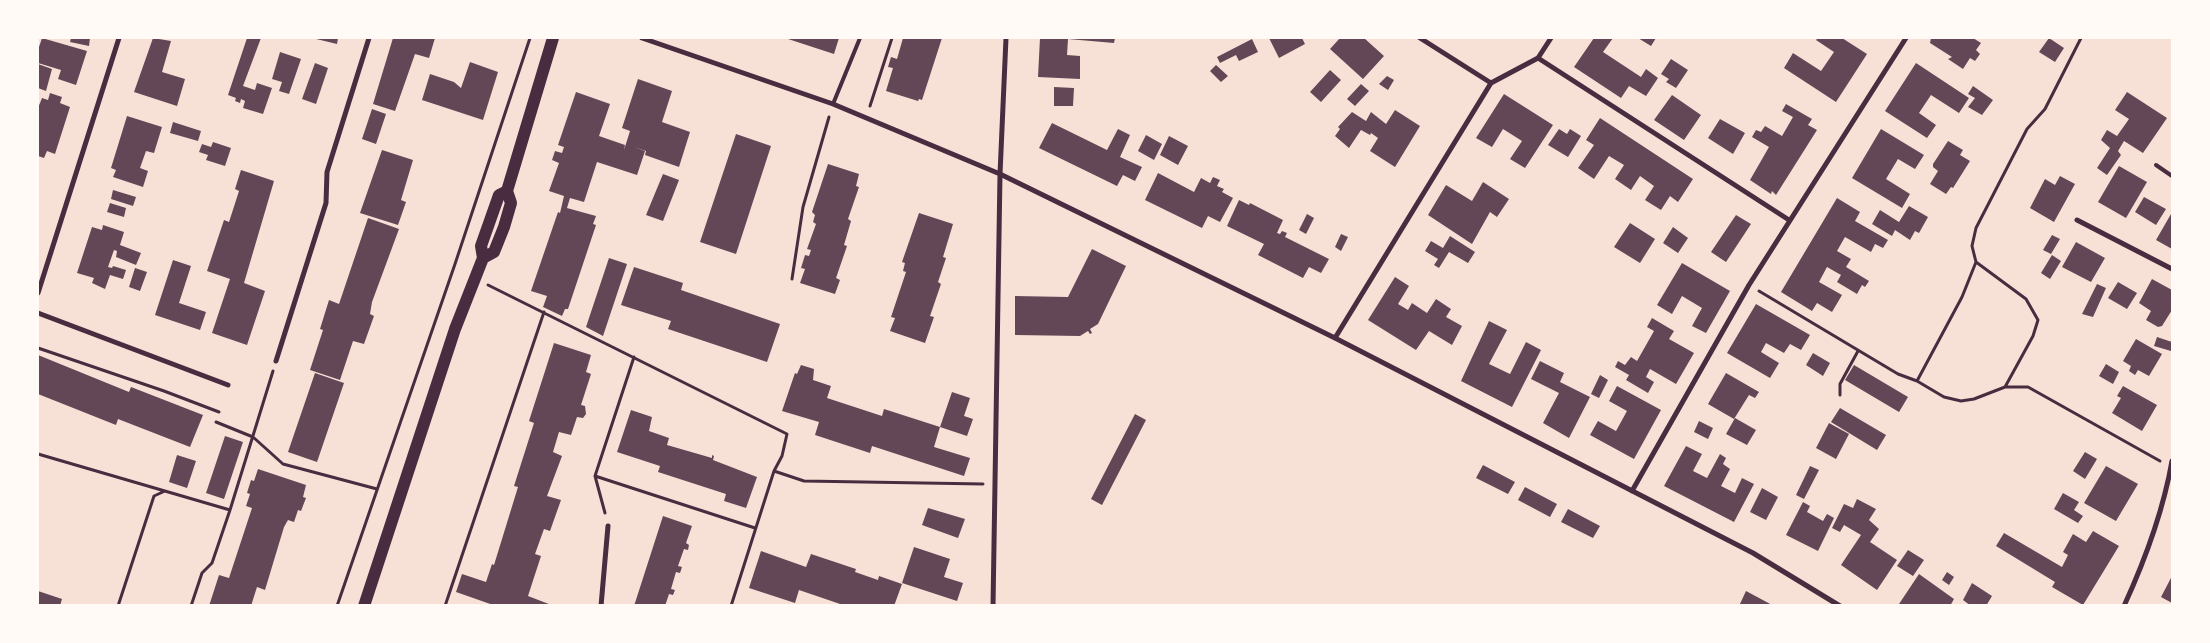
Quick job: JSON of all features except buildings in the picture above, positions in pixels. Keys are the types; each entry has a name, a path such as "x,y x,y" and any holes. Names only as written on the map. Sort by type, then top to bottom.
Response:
{"main road":[{"path":"364,606 455,329 483,258 494,252 504,227 511,203 507,191 553,38"}],"street":[{"path":"38,293 119,38"},
{"path":"276,361 326,202 327,172 369,38"},
{"path":"642,38 737,69 833,104 1000,174 1335,338 1753,553 1840,606"},
{"path":"993,606 1000,174 1006,38"},
{"path":"1420,38 1491,83"},
{"path":"1335,338 1491,83 1538,58 1551,38"},
{"path":"1632,491 1789,220 1906,38"},
{"path":"1538,58 1789,220"},
{"path":"2077,220 2172,269"},
{"path":"38,313 228,385"},
{"path":"2124,606 2156,529 2166,495 2172,460"},
{"path":"601,606 608,526"}],"lane":[{"path":"833,104 860,38"},
{"path":"2156,165 2172,176"}],"path":[{"path":"337,606 455,264 530,38"},
{"path":"866,118 892,38"},
{"path":"1917,381 1962,297 1976,262 1972,246 1976,228 2027,128 2045,108 2081,38"},
{"path":"792,279 803,207 833,104"},
{"path":"1976,262 2026,299 2038,320 2033,336 2005,387"},
{"path":"476,278 787,434 782,456 774,471 731,606"},
{"path":"1750,285 1858,351 1944,397 1962,401 1974,399 2005,387 2028,387 2171,468"},
{"path":"445,606 544,312"},
{"path":"38,348 164,390 219,412"},
{"path":"1840,395 1840,384 1858,351"},
{"path":"608,526 595,476 634,356"},
{"path":"191,606 202,573 212,563 276,361"},
{"path":"216,422 253,437 283,464 377,489"},
{"path":"38,454 230,510"},
{"path":"774,471 804,481 996,484"},
{"path":"595,476 755,528"},
{"path":"118,606 154,496 166,490"}]}
